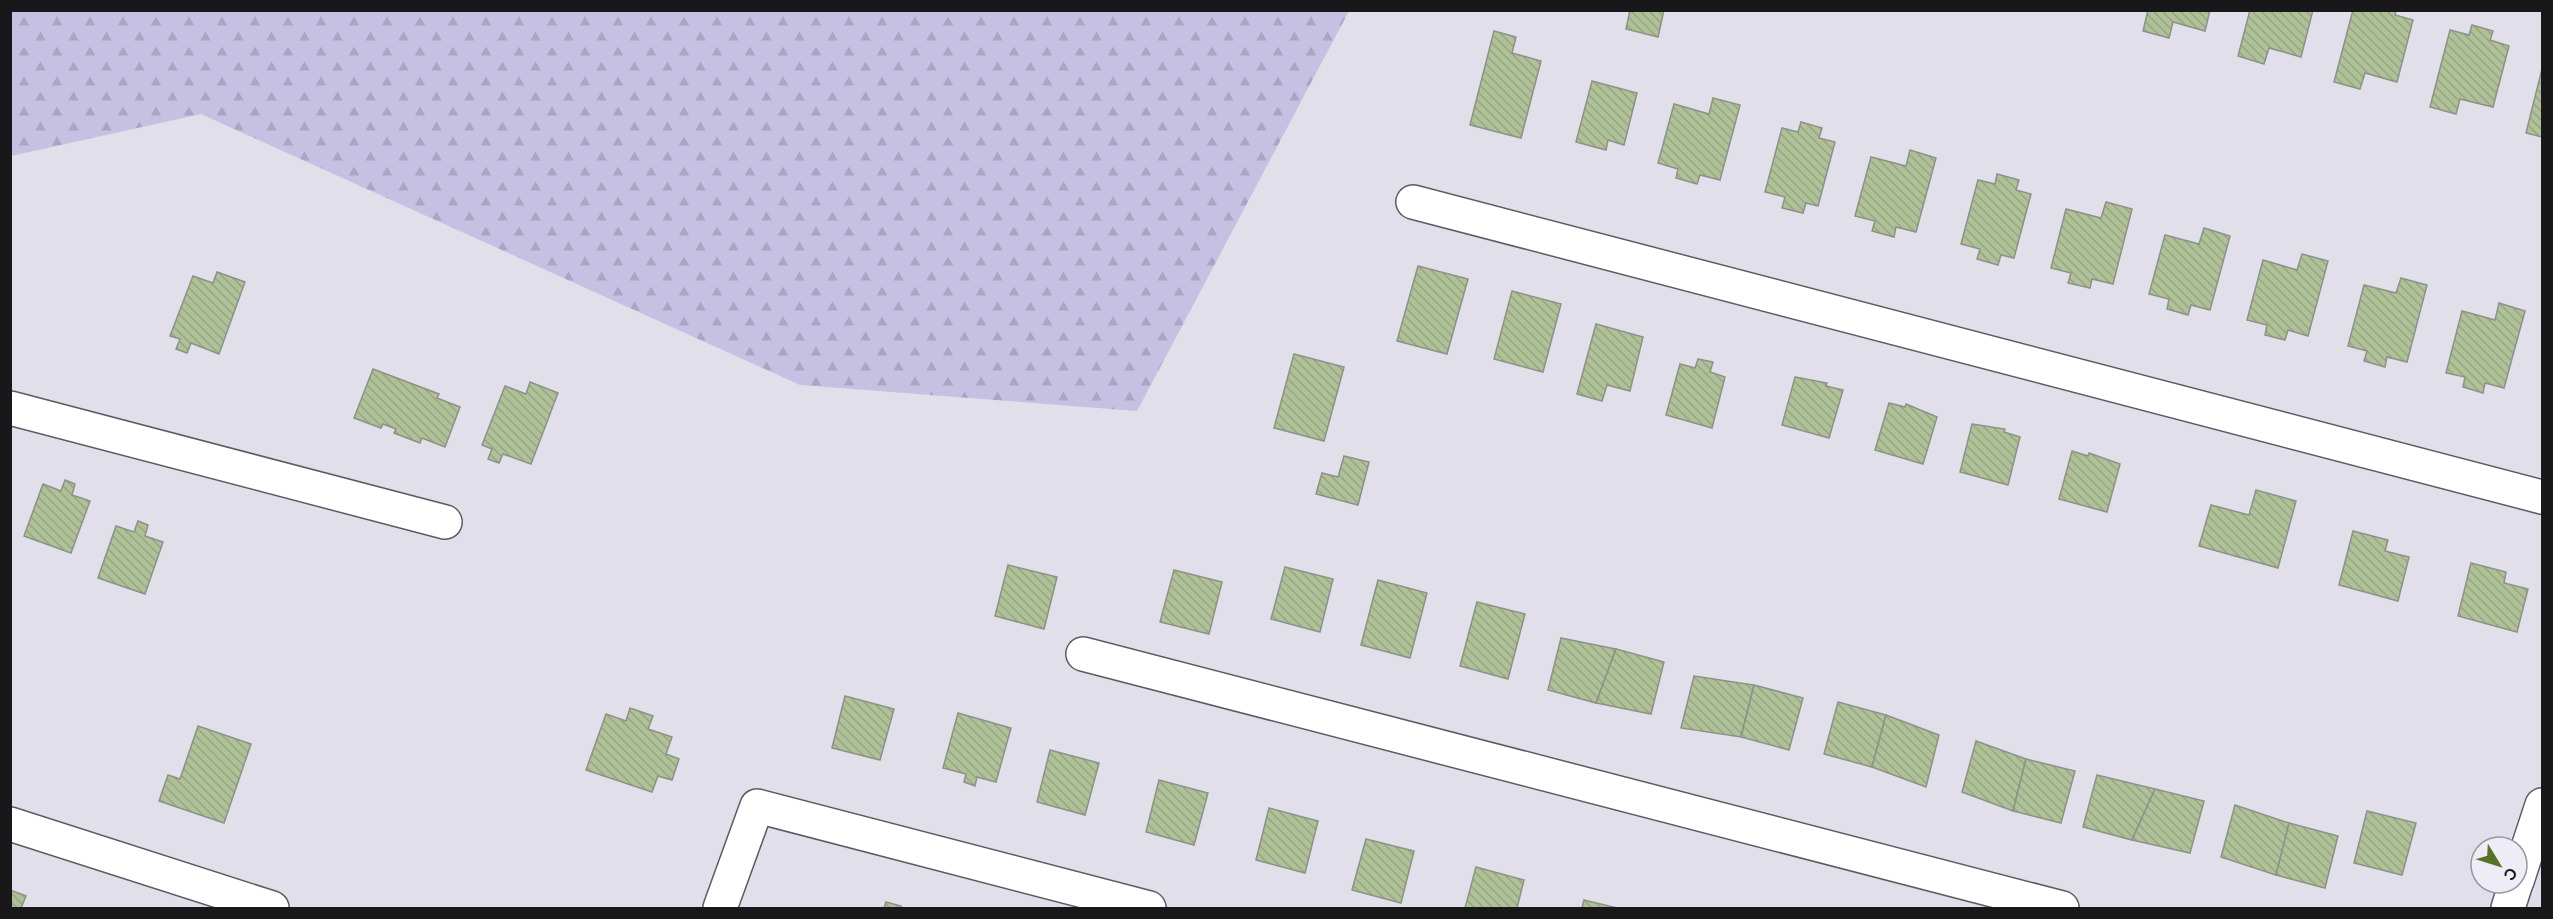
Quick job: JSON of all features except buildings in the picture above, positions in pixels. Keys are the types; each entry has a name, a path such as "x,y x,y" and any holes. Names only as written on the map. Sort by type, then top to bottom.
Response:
{"street":[{"path":"1413,202 2542,497"},
{"path":"10,408 445,522"},
{"path":"1083,654 2062,909"},
{"path":"2529,845 2542,805"},
{"path":"720,909 757,806 1149,909"},
{"path":"10,825 272,909"}],"green space":[{"path":"10,11 1349,11 1137,411 800,385 201,114 11,156"}]}
